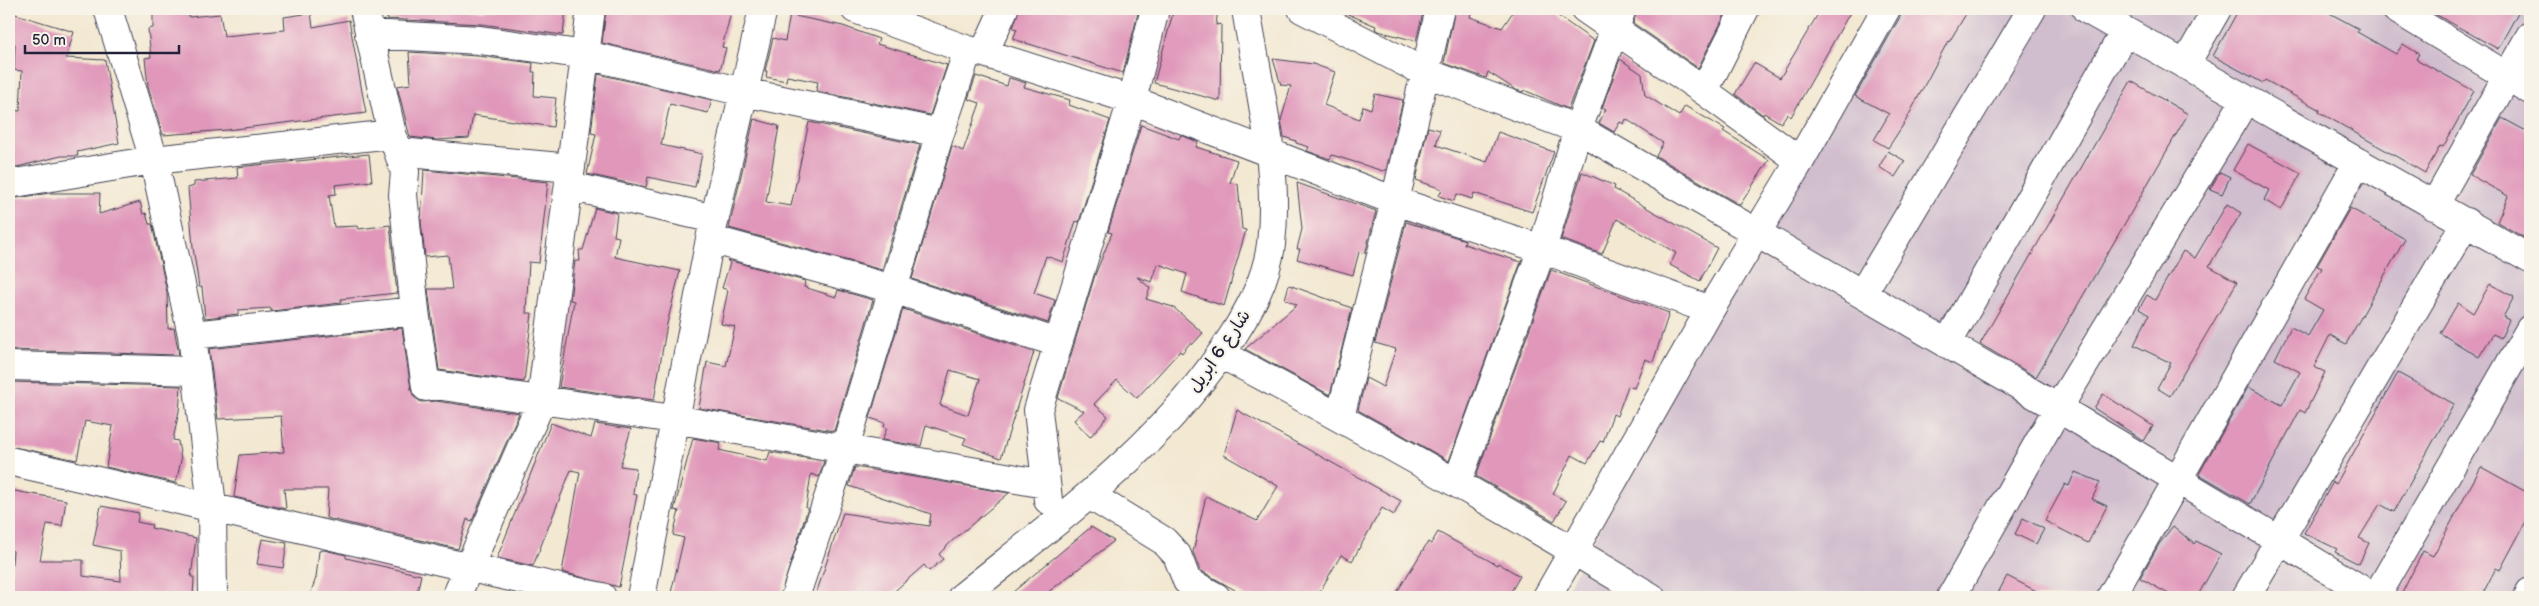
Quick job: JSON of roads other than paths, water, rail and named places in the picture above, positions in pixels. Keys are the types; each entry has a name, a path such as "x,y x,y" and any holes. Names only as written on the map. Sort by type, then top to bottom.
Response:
{"street":[{"path":"108,9 154,160 192,335 212,506 213,597"},
{"path":"456,597 470,569 541,402 591,9"},
{"path":"641,597 712,229 763,9"},
{"path":"855,9 976,51 1132,100 1395,201 1542,249 1710,310"},
{"path":"795,597 845,448 940,134 976,51 1004,9"},
{"path":"1052,524 1045,484 1038,410 1132,100 1155,9"},
{"name":"شارع 6 ابريل","path":"962,597 1052,524 1091,496 1158,432 1221,354 1251,304 1266,269 1271,246 1273,218 1270,154 1246,9"},
{"path":"1340,417 1395,201 1440,9"},
{"path":"1585,9 1618,19 1704,91 1800,161"},
{"path":"1704,91 1745,9"},
{"path":"1547,597 1710,310 1758,233 1886,9"},
{"path":"1862,294 2032,9"},
{"path":"2086,9 2530,259"},
{"path":"2185,65 2217,9"},
{"path":"2396,9 2519,83"},
{"path":"1310,11 1424,72 1578,129 2058,408 2375,597 2530,329"},
{"path":"1456,483 1542,249 1578,129 1618,19"},
{"path":"940,134 744,92 586,55 366,21 405,172 403,195 414,311 426,387 435,385 541,402 674,419 1045,484"},
{"path":"1947,344 2125,31"},
{"path":"2434,206 2519,83 2530,36"},
{"path":"1951,597 2058,408 2246,99"},
{"path":"9,184 154,160 396,143 570,177 712,229 1058,343"},
{"path":"2111,597 2358,162"},
{"path":"2246,597 2466,222"},
{"path":"192,335 414,311"},
{"path":"1221,354 1340,417 1574,550 1651,597"},
{"path":"9,366 196,371"},
{"path":"9,461 212,506 470,569 602,597"},
{"path":"1091,496 1164,541 1178,555 1184,589 1216,597"},
{"path":"2528,597 2530,592"}]}
